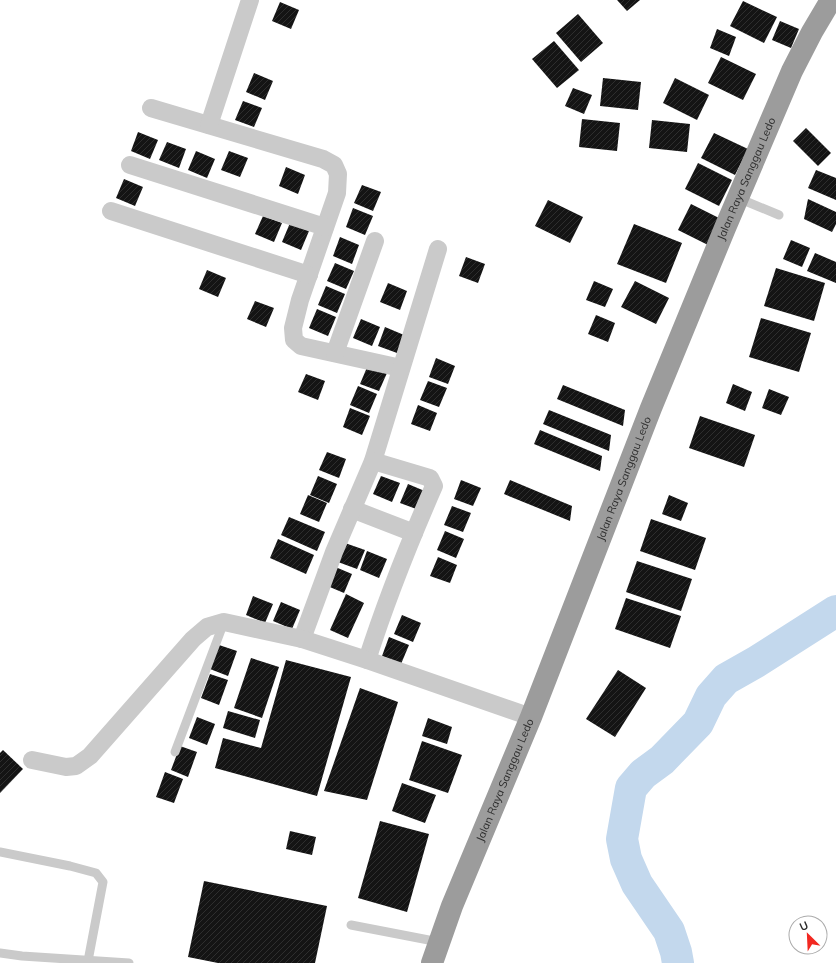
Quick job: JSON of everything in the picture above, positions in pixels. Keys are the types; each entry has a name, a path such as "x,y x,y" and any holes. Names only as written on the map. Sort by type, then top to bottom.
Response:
{"highway":[{"name":"Jalan Raya Sanggau Ledo","path":"432,963 452,906 531,717 651,408 738,197 800,54 831,0"}],"street":[{"path":"209,125 250,0"},
{"path":"152,108 323,159 334,165 338,174 337,194 300,300 293,328 294,340 301,346 401,368"},
{"path":"130,165 325,227"},
{"path":"111,211 309,275"},
{"path":"335,353 375,241"},
{"path":"302,639 334,552 374,461 438,249"},
{"path":"367,660 378,626 434,486 433,481 427,477 374,461"},
{"path":"352,509 414,533"},
{"path":"32,760 66,767 76,766 90,756 193,639 207,627 224,622 302,639 531,717"}],"lane":[{"path":"738,197 779,215"},
{"path":"175,752 224,622"},
{"path":"0,852 70,866 96,873 103,882 102,896 88,961"},
{"path":"351,924 439,942"},
{"path":"0,953 22,956 129,963"}],"building":[{"path":"617,0 640,0 627,11"},
{"path":"743,1 777,17 764,43 730,26"},
{"path":"280,2 299,10 291,29 272,21"},
{"path":"578,14 603,43 581,62 556,33"},
{"path":"780,21 799,29 791,48 772,40"},
{"path":"717,29 736,37 729,56 710,48"},
{"path":"554,41 579,70 557,88 532,59"},
{"path":"721,57 756,74 743,100 708,83"},
{"path":"254,73 273,81 265,100 246,92"},
{"path":"603,78 641,82 638,110 600,106"},
{"path":"675,78 709,95 697,120 663,103"},
{"path":"573,88 592,95 584,114 565,106"},
{"path":"243,101 262,108 254,127 235,120"},
{"path":"582,119 620,123 617,151 579,147"},
{"path":"652,120 690,124 687,152 649,148"},
{"path":"806,128 831,153 818,166 793,141"},
{"path":"138,132 158,140 150,159 131,151"},
{"path":"714,133 748,149 735,175 701,158"},
{"path":"167,142 186,149 179,168 159,160"},
{"path":"196,151 215,159 207,178 188,170"},
{"path":"229,151 248,158 240,177 221,170"},
{"path":"698,163 732,180 719,206 685,189"},
{"path":"286,167 305,175 298,194 279,186"},
{"path":"816,170 836,178 836,200 808,188"},
{"path":"124,179 143,187 135,206 116,198"},
{"path":"362,185 381,192 373,211 354,203"},
{"path":"808,199 836,212 836,224 832,232 804,219"},
{"path":"548,200 583,217 570,243 535,226"},
{"path":"691,204 725,221 712,247 678,230"},
{"path":"353,208 373,216 365,235 346,227"},
{"path":"263,216 282,223 274,242 255,234"},
{"path":"290,223 309,231 301,250 282,242"},
{"path":"634,224 682,243 666,283 617,264"},
{"path":"340,237 359,245 352,264 333,256"},
{"path":"791,240 810,248 802,267 783,259"},
{"path":"815,253 836,262 836,283 807,271"},
{"path":"466,257 485,264 478,283 459,276"},
{"path":"335,263 354,271 346,289 327,281"},
{"path":"776,268 825,283 814,321 764,306"},
{"path":"207,270 226,278 218,297 199,289"},
{"path":"594,281 613,289 605,307 586,300"},
{"path":"635,281 669,298 656,324 621,307"},
{"path":"388,283 407,291 400,310 380,302"},
{"path":"326,286 345,294 337,313 318,305"},
{"path":"255,301 274,308 266,327 247,319"},
{"path":"317,309 336,317 328,336 309,328"},
{"path":"596,315 615,323 608,342 588,334"},
{"path":"761,318 811,333 799,372 749,357"},
{"path":"361,319 380,327 372,346 353,338"},
{"path":"385,327 404,335 397,353 378,346"},
{"path":"436,358 455,366 448,384 429,377"},
{"path":"368,365 387,373 379,391 360,384"},
{"path":"306,374 325,381 318,400 298,392"},
{"path":"428,381 447,388 439,407 420,400"},
{"path":"733,384 752,392 745,411 726,403"},
{"path":"563,385 625,410 623,426 557,399"},
{"path":"358,386 377,394 369,413 350,405"},
{"path":"769,389 789,397 781,415 762,408"},
{"path":"418,405 437,413 430,431 411,424"},
{"path":"350,408 370,416 362,435 343,427"},
{"path":"549,410 611,435 609,451 543,424"},
{"path":"700,416 755,435 744,467 689,448"},
{"path":"540,430 602,456 600,471 534,444"},
{"path":"327,452 346,459 339,478 319,470"},
{"path":"318,476 337,484 329,503 310,495"},
{"path":"381,476 400,483 392,502 373,494"},
{"path":"461,480 481,488 473,506 454,499"},
{"path":"510,480 572,506 570,521 504,494"},
{"path":"408,484 427,492 419,510 400,503"},
{"path":"308,495 327,503 319,522 300,514"},
{"path":"669,495 688,503 681,521 662,514"},
{"path":"452,506 471,513 463,532 444,525"},
{"path":"289,517 325,532 317,551 281,535"},
{"path":"651,519 706,538 695,570 640,551"},
{"path":"445,531 464,539 456,558 437,550"},
{"path":"278,539 314,555 306,574 270,558"},
{"path":"345,543 365,550 357,569 338,562"},
{"path":"367,551 387,559 379,578 360,570"},
{"path":"438,557 457,565 450,583 430,576"},
{"path":"637,561 692,579 681,611 626,592"},
{"path":"333,566 352,574 344,593 325,585"},
{"path":"346,594 364,603 348,638 330,630"},
{"path":"253,596 273,604 265,623 246,615"},
{"path":"626,598 681,616 670,648 615,629"},
{"path":"281,602 300,610 292,629 273,621"},
{"path":"402,615 421,623 413,642 394,634"},
{"path":"389,637 409,645 401,664 382,656"},
{"path":"219,645 237,651 228,676 210,669"},
{"path":"251,658 279,667 262,718 234,708"},
{"path":"286,660 351,677 317,796 215,768 223,738 261,748"},
{"path":"618,670 646,688 615,737 586,719"},
{"path":"210,674 228,680 219,705 201,698"},
{"path":"360,688 398,702 367,800 324,791"},
{"path":"228,711 260,720 255,738 223,728"},
{"path":"197,717 215,724 207,745 189,738"},
{"path":"428,718 452,727 447,744 422,736"},
{"path":"422,741 462,755 448,793 409,780"},
{"path":"180,746 197,752 188,777 171,770"},
{"path":"3,750 23,769 0,793 0,753"},
{"path":"165,772 183,779 174,803 156,797"},
{"path":"402,783 436,795 425,823 392,811"},
{"path":"380,821 429,834 407,912 358,898"},
{"path":"290,831 316,837 312,855 286,849"},
{"path":"204,881 327,906 315,963 218,963 188,957"}],"waterway":[{"path":"678,963 669,931 637,884 626,859 622,839 631,788 643,774 662,760 698,723 711,696 726,679 756,662 836,611"}]}
